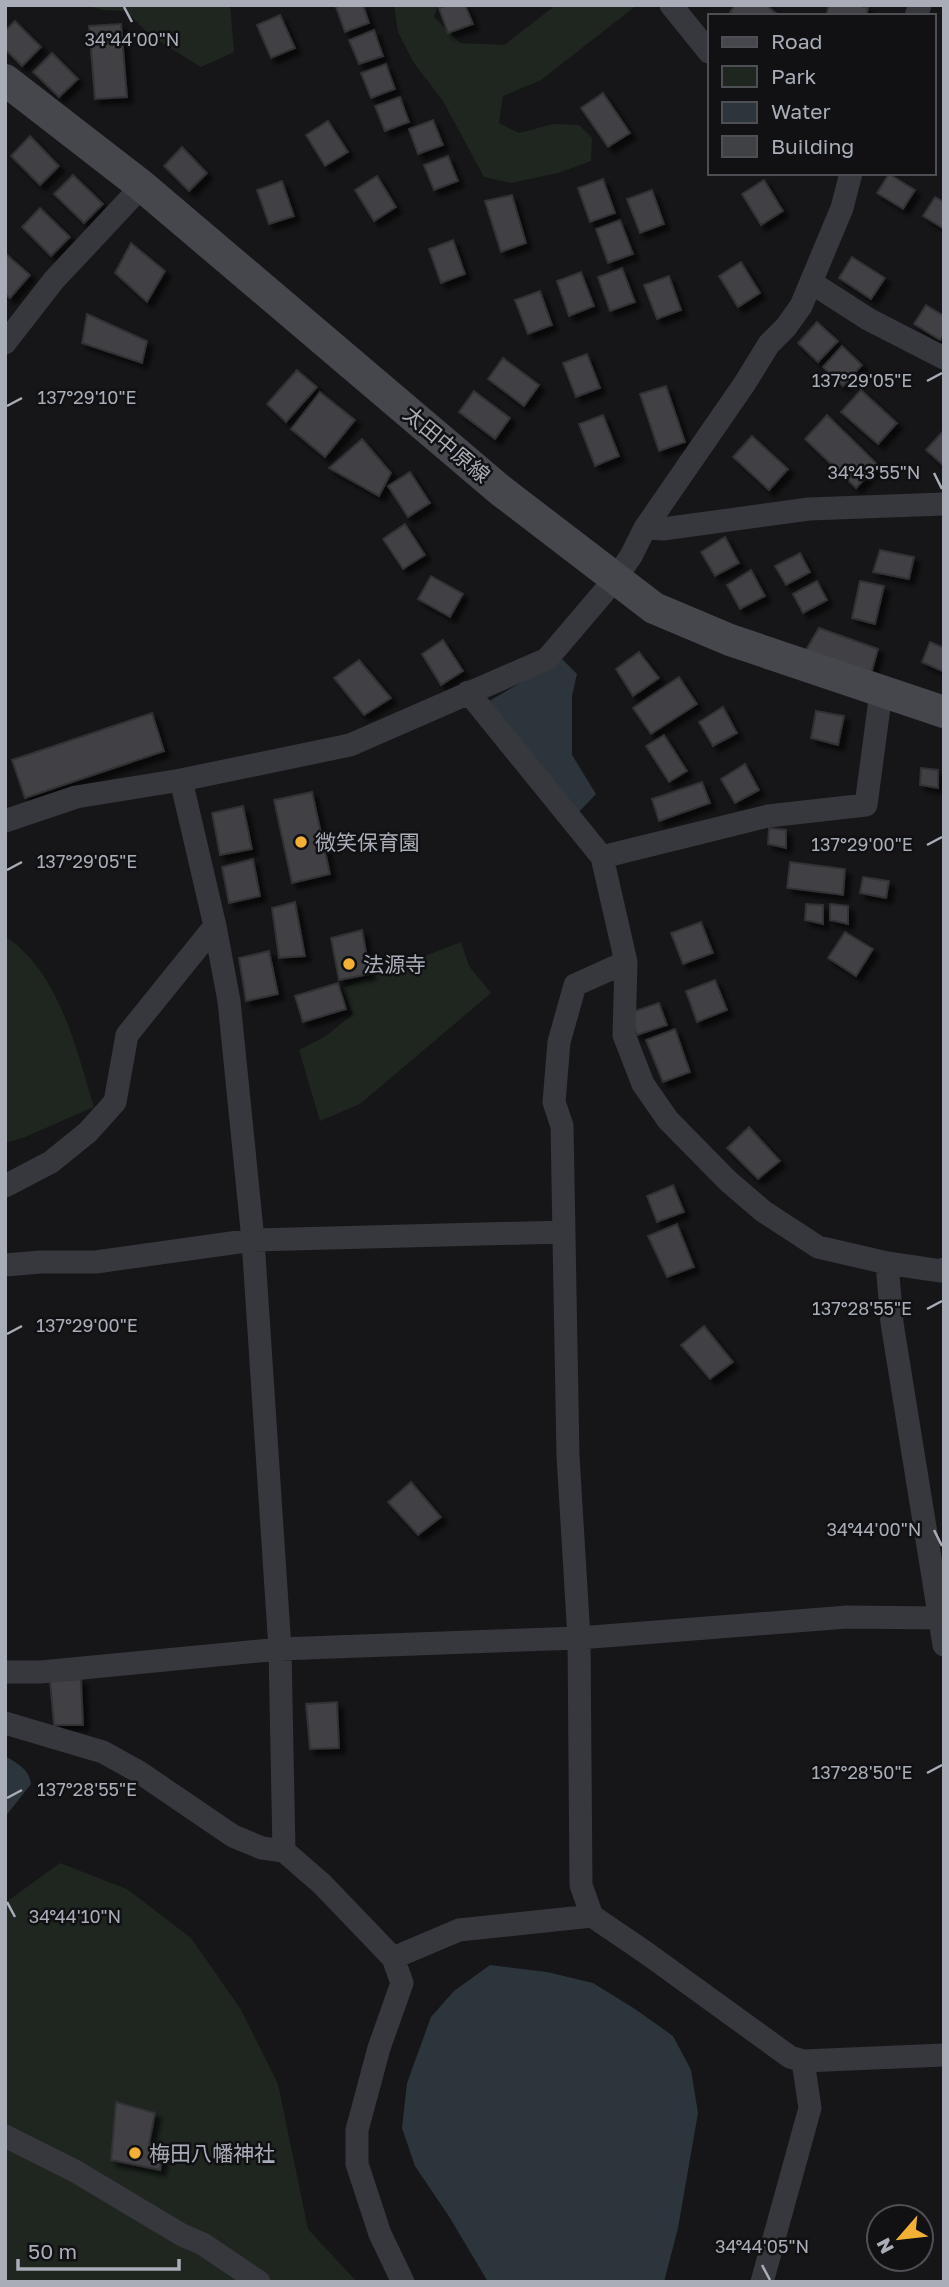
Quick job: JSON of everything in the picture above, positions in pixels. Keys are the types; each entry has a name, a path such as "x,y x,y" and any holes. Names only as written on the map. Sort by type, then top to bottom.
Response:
{"main road":[{"name":"太田中原線","path":"5,80 142,186 500,490 654,608 730,640 944,712"}],"street":[{"path":"671,5 708,50"},
{"path":"5,821 76,797 181,780 350,745 547,659 616,578 645,528 769,344 801,306 842,208 850,175"},
{"path":"5,343 54,280 142,186"},
{"path":"812,283 868,319 944,358"},
{"path":"645,528 663,529 809,509 944,503"},
{"path":"468,692 602,857 626,962 624,1035 643,1084 668,1120 728,1181 763,1211 818,1247 887,1263 941,1271 944,1269"},
{"path":"602,857 768,816 866,805 881,692"},
{"path":"181,780 215,926 229,1001 253,1240 280,1648 284,1852"},
{"path":"5,1186 51,1161 88,1132 116,1102 127,1035 215,926"},
{"path":"626,962 575,985 559,1042 554,1102 562,1125 568,1456 579,1638 581,1885 592,1916 790,2057 803,2061 944,2055"},
{"path":"5,1265 96,1262 253,1240 563,1232"},
{"path":"887,1263 892,1323 944,1645"},
{"path":"5,1672 41,1672 280,1648 579,1638 847,1617 938,1618"},
{"path":"5,1723 103,1752 139,1772 233,1836 261,1848 284,1852 322,1884 393,1958 402,1983 379,2048 357,2130 357,2164 380,2234 403,2282"},
{"path":"393,1958 460,1930 592,1916"},
{"path":"762,2282 810,2108 803,2061"},
{"path":"5,2136 75,2171 182,2235 203,2244 259,2282"}],"green space":[{"path":"84,5 230,5 234,52 201,67 151,36 126,11 104,10"},
{"path":"394,5 438,5 434,17 460,43 504,45 556,5 637,5 541,80 503,96 499,123 519,133 553,124 579,125 592,138 591,161 558,173 511,183 484,177 443,101 414,63 398,32"},
{"path":"5,936 24,951 52,990 72,1036 94,1107 5,1143"},
{"path":"461,942 469,966 491,993 360,1104 320,1121 299,1050 326,1036 353,1014 342,988"},
{"path":"60,1863 127,1889 191,1938 240,2008 278,2084 308,2229 357,2282 5,2282 5,1903"}],"water":[{"path":"562,659 577,674 572,696 572,755 596,794 579,812 489,701"},
{"path":"5,1756 25,1771 31,1784 5,1817"},
{"path":"490,1965 547,1972 593,1983 673,2036 691,2070 698,2113 678,2228 664,2282 488,2282 415,2166 402,2128 407,2083 431,2017 454,1991"}],"building":[{"path":"363,5 369,23 345,32 336,7"},
{"path":"465,5 473,24 448,33 439,8"},
{"path":"735,5 766,5 777,14 733,14 730,12"},
{"path":"829,5 857,5 868,8 866,14 827,14"},
{"path":"280,15 295,48 271,58 257,25"},
{"path":"15,21 41,47 22,66 5,49 5,31"},
{"path":"121,24 127,97 95,99 89,26"},
{"path":"374,30 383,56 359,64 349,40"},
{"path":"52,53 78,79 59,97 33,72"},
{"path":"386,64 395,89 371,98 361,73"},
{"path":"603,93 630,133 608,147 581,108"},
{"path":"400,97 409,122 385,131 375,106"},
{"path":"433,120 443,145 418,154 409,129"},
{"path":"328,121 348,152 325,166 306,135"},
{"path":"30,136 59,166 40,185 11,156"},
{"path":"182,147 207,173 189,191 164,166"},
{"path":"448,156 458,181 434,190 424,165"},
{"path":"73,175 103,204 84,223 54,194"},
{"path":"888,175 915,190 903,209 877,193"},
{"path":"377,176 396,207 374,221 355,190"},
{"path":"603,179 615,213 590,222 578,188"},
{"path":"764,180 783,211 761,225 742,194"},
{"path":"282,181 294,216 269,224 257,190"},
{"path":"652,190 664,224 640,233 627,199"},
{"path":"512,195 526,243 501,252 485,201"},
{"path":"935,197 944,202 944,229 923,216"},
{"path":"40,208 70,237 51,256 22,227"},
{"path":"620,220 633,254 608,263 596,229"},
{"path":"453,240 465,274 441,283 429,249"},
{"path":"131,243 165,271 147,302 115,273"},
{"path":"5,253 30,275 10,298 5,294"},
{"path":"852,257 885,278 871,299 839,278"},
{"path":"741,262 760,293 738,307 719,276"},
{"path":"622,268 635,302 610,311 598,277"},
{"path":"581,272 594,306 569,316 557,281"},
{"path":"669,276 681,310 657,319 644,285"},
{"path":"540,291 552,325 528,334 515,300"},
{"path":"926,305 944,316 944,334 940,340 914,324"},
{"path":"87,314 147,341 142,363 82,343"},
{"path":"817,322 838,341 818,362 798,343"},
{"path":"842,346 862,365 843,386 823,367"},
{"path":"587,354 600,388 576,397 563,363"},
{"path":"503,358 539,385 524,406 488,379"},
{"path":"297,370 317,387 286,422 267,404"},
{"path":"666,386 685,442 659,451 640,394"},
{"path":"861,390 897,423 878,444 841,412"},
{"path":"474,391 510,418 495,439 459,412"},
{"path":"320,392 355,420 325,457 291,429"},
{"path":"603,415 619,456 595,466 579,424"},
{"path":"827,415 878,465 856,488 805,439"},
{"path":"944,430 944,466 926,450"},
{"path":"752,436 788,469 769,490 733,457"},
{"path":"362,439 391,473 379,496 329,468"},
{"path":"410,472 430,503 408,517 388,486"},
{"path":"405,524 425,555 403,569 383,539"},
{"path":"725,537 739,563 715,576 701,552"},
{"path":"880,550 914,557 909,579 873,572"},
{"path":"800,553 810,572 786,585 775,566"},
{"path":"751,570 765,596 740,609 727,585"},
{"path":"431,576 463,594 450,617 418,599"},
{"path":"817,581 827,600 803,613 793,594"},
{"path":"860,581 884,586 875,624 852,618"},
{"path":"819,628 878,649 871,674 806,650"},
{"path":"443,640 463,671 441,685 422,654"},
{"path":"930,642 944,648 944,672 922,662"},
{"path":"639,652 659,678 633,696 616,669"},
{"path":"359,660 391,698 364,715 334,678"},
{"path":"679,677 697,704 651,734 633,708"},
{"path":"723,707 737,733 713,746 699,722"},
{"path":"816,711 844,716 838,745 811,738"},
{"path":"152,713 164,751 25,798 12,760"},
{"path":"664,735 687,771 669,782 646,746"},
{"path":"745,764 759,790 735,803 721,779"},
{"path":"921,768 938,770 938,788 920,785"},
{"path":"702,782 710,803 659,821 652,799"},
{"path":"312,792 330,874 292,883 274,800"},
{"path":"243,806 252,849 220,855 212,813"},
{"path":"769,828 786,830 786,848 768,844"},
{"path":"253,859 260,896 229,903 222,867"},
{"path":"790,862 845,869 843,895 787,888"},
{"path":"863,877 889,881 886,898 860,893"},
{"path":"295,902 305,956 279,958 272,908"},
{"path":"806,904 823,905 823,924 805,920"},
{"path":"830,904 848,906 848,924 830,920"},
{"path":"701,922 713,953 683,964 671,933"},
{"path":"362,930 370,974 339,980 331,938"},
{"path":"845,932 873,949 856,976 828,958"},
{"path":"269,951 278,994 246,1001 239,958"},
{"path":"715,980 727,1010 697,1022 686,991"},
{"path":"338,983 346,1009 303,1022 295,996"},
{"path":"659,1003 667,1025 637,1035 629,1013"},
{"path":"675,1029 690,1072 663,1082 646,1040"},
{"path":"749,1127 780,1161 758,1179 727,1148"},
{"path":"673,1185 684,1212 657,1222 647,1196"},
{"path":"677,1224 694,1267 667,1277 648,1236"},
{"path":"704,1326 733,1362 710,1379 681,1345"},
{"path":"411,1482 441,1517 418,1535 388,1502"},
{"path":"81,1679 83,1725 54,1725 50,1681"},
{"path":"337,1702 339,1748 310,1749 306,1704"},
{"path":"116,2102 155,2113 149,2144 164,2145 160,2170 111,2160"}],"place":[{"name":"微笑保育園","path":"301,842"},
{"name":"法源寺","path":"349,964"},
{"name":"梅田八幡神社","path":"135,2153"}]}
